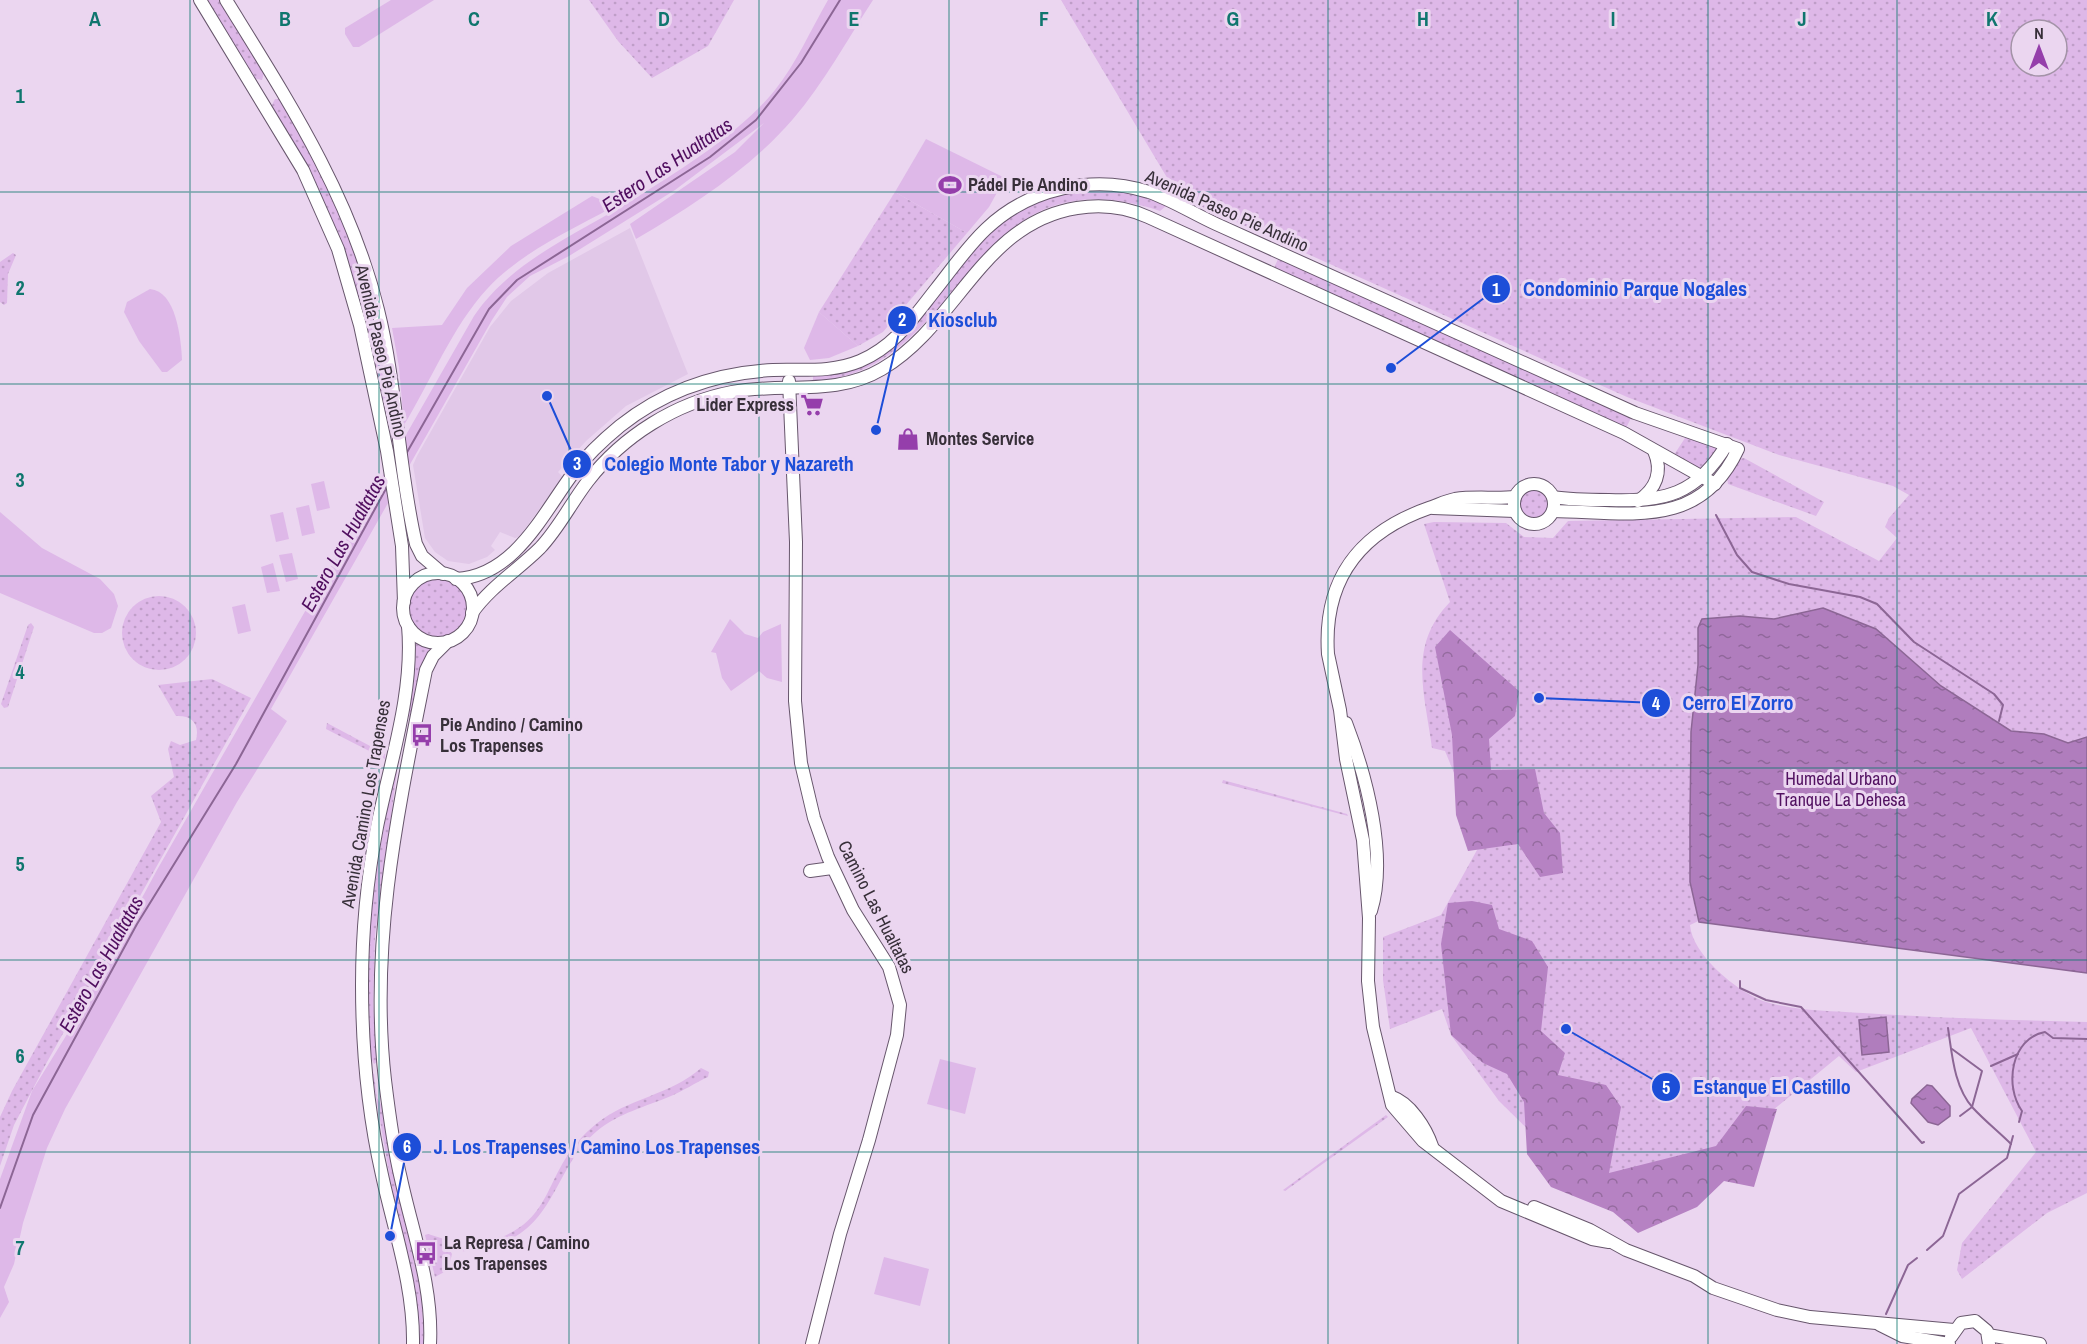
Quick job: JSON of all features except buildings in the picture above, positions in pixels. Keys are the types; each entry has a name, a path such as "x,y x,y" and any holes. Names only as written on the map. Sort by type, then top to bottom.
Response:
{"street":[{"name":"Avenida Paseo Pie Andino","path":"200,0 290,147 325,216 360,325 387,452 402,546 404,602"},
{"name":"Avenida Paseo Pie Andino","path":"226,0 314,146 347,212 371,281 383,329 405,484 417,548 425,559 443,574"},
{"name":"Avenida Paseo Pie Andino","path":"456,579 484,573 512,553 546,514 573,473 591,453 643,410 678,391 719,377 749,372 840,368 882,349 906,328 987,228 1028,200 1056,189 1095,184 1136,189 1167,200 1226,229 1635,413 1732,447"},
{"path":"1148,217 1162,214 1166,209 1167,200"},
{"name":"Avenida Paseo Pie Andino","path":"472,613 484,597 540,548 595,473 639,432 665,417 711,398 745,390 822,388 844,385 874,374 894,362 918,342 1003,243 1038,219 1087,207 1122,209 1148,217 1624,433 1716,484"},
{"name":"Camino Las Hualtatas","path":"789,370 796,533 796,723 811,808 832,868 857,917 889,967 898,991 900,1013 869,1140 844,1216 812,1344"},
{"path":"1553,497 1637,501 1666,497 1690,487 1732,447"},
{"path":"1553,511 1654,513 1678,509 1699,499 1716,484 1732,447"},
{"path":"1637,501 1648,493 1656,481 1658,466 1654,451"},
{"path":"1534,484 1545,488 1553,497 1553,511 1544,521 1532,524 1521,520 1515,511 1515,497 1521,488 1534,484"},
{"path":"1690,487 1697,490 1699,499"},
{"path":"1515,497 1458,499 1406,516 1374,535 1352,559 1338,584 1329,617 1328,641 1340,710 1357,756 1375,840 1378,877 1369,918 1367,964 1372,1020 1379,1058 1392,1097 1392,1105 1419,1137 1454,1167 1485,1188 1571,1221 1595,1232 1609,1242 1694,1276 1713,1288 1786,1313 1954,1330"},
{"path":"1431,508 1515,511"},
{"path":"432,574 443,574 456,579 469,593 472,613 466,629 448,641 425,640 408,626 403,612 407,592 417,580 432,574"},
{"name":"Avenida Camino Los Trapenses","path":"408,626 408,674 374,847 365,917 362,994 366,1068 376,1146 408,1284 413,1344"},
{"name":"Avenida Camino Los Trapenses","path":"430,1344 427,1285 396,1158 384,1077 380,1003 382,929 390,857 426,670 434,656 448,641"},
{"path":"393,753 402,761 406,772"},
{"path":"810,871 832,868"},
{"path":"366,1068 377,1069 384,1077"},
{"path":"1879,1324 1902,1336 1950,1344 1954,1330 1961,1323 1971,1321 1982,1325 1988,1339 2040,1344"}],"shaded area":[{"path":"630,228 688,374 626,406 586,441 558,472 563,477 519,537 515,538 500,532 491,546 495,550 487,557 469,564 448,561 435,552 425,538 413,465 417,456 490,327 511,301 548,273"}],"green space":[{"path":"205,0 220,0 264,73 262,80 253,78"},
{"path":"391,0 434,0 359,47 353,47 345,34 345,28"},
{"path":"589,0 734,0 708,46 652,78 618,41"},
{"path":"828,0 873,0 815,91 776,137 719,185 636,239 630,224 735,152 764,123 675,190 569,256 530,276 507,297 492,320 271,709 287,721 237,802 65,1109 47,1148 23,1223 14,1264 4,1287 9,1302 0,1318 0,1179 32,1091 77,1018 157,870 474,316 490,295 530,261 677,171 713,147 746,120 783,80"},
{"path":"1061,0 2087,0 2087,737 1690,925 1698,948 1717,970 1752,996 1787,1007 1891,1015 2087,1022 2087,1193 2047,1213 1962,1279 1957,1270 1962,1243 2036,1152 1971,1028 1856,1072 1839,1056 1673,1192 1563,1164 1499,1101 1451,1035 1442,1009 1390,1029 1383,980 1383,937 1441,915 1482,841 1445,751 1432,748 1423,690 1424,653 1428,636 1450,602 1424,524 1434,522 1506,523 1524,537 1553,538 1568,521 1796,517 1879,561 1897,538 1885,527 1889,518 1909,495 1893,486 1779,455 1627,397 1178,196"},
{"path":"275,99 280,99 324,174 363,272 386,370 389,424 359,305 271,107"},
{"name":"Pádel Pie Andino","path":"926,139 1005,178 989,207 967,233 895,192"},
{"path":"1064,190 1126,190 1165,203 1166,206 1160,211 1095,199 1045,209 1005,234 905,342 864,369 813,381 813,376 830,375 865,365 976,245 1011,213"},
{"path":"895,192 967,233 883,332 858,346 819,312"},
{"path":"592,196 607,202 625,200 535,250 487,289 452,337 404,425 399,367 392,328 442,325 467,288 511,246"},
{"path":"13,253 16,255 8,274 7,303 4,305 0,302 0,262"},
{"path":"1279,257 1632,416 1625,430 1273,270"},
{"path":"150,289 166,298 178,328 182,360 167,372 162,372 139,341 124,312 127,302"},
{"path":"819,312 858,346 829,358 810,360 804,348"},
{"path":"1687,435 1717,447 1718,451 1701,471 1672,458"},
{"path":"1744,458 1824,502 1816,516 1728,484 1727,478 1738,459"},
{"path":"324,481 330,508 317,511 311,484"},
{"path":"1534,490 1544,494 1548,504 1544,514 1534,518 1524,514 1520,504 1524,494"},
{"path":"309,505 315,533 302,536 296,508"},
{"path":"0,512 42,548 100,579 114,594 118,606 111,628 102,633 94,633 0,593"},
{"path":"283,512 289,539 276,542 270,515"},
{"path":"292,553 298,579 286,582 279,555"},
{"path":"273,563 280,591 267,593 261,567"},
{"path":"438,577 450,579 460,586 467,596 469,608 467,620 460,630 450,637 438,639 426,637 416,630 409,620 407,608 409,596 416,586 426,579"},
{"path":"159,596 173,599 185,607 193,619 196,633 193,647 185,659 173,667 159,670 145,667 133,659 125,647 122,633 125,619 133,607 145,599"},
{"path":"245,604 251,631 238,634 232,607"},
{"path":"730,619 745,634 758,638 763,632 781,624 782,682 767,678 759,671 731,691 722,678 716,653 711,652"},
{"path":"31,623 34,627 8,707 4,708 1,704 28,625"},
{"path":"1450,630 1519,691 1515,716 1489,739 1491,770 1535,769 1544,813 1560,833 1563,873 1540,877 1518,844 1468,851 1456,815 1452,735 1435,647"},
{"path":"416,641 433,647 420,669 411,717 406,716 415,669"},
{"path":"212,679 251,698 47,1062 14,1125 0,1166 0,1117 12,1091 161,822 151,796 174,777 168,749 171,741 180,745 196,740 197,729 194,722 186,717 176,716 158,685"},
{"path":"327,723 385,754 385,759 326,729"},
{"path":"396,764 397,772 375,935 373,1004 377,1062 374,1064 370,1051 367,994 370,928 378,862"},
{"path":"1223,780 1347,814 1348,816 1222,783"},
{"path":"1472,901 1492,905 1499,929 1532,941 1548,967 1541,1031 1565,1053 1558,1075 1606,1085 1621,1107 1609,1173 1716,1146 1746,1106 1777,1109 1754,1187 1724,1181 1697,1207 1638,1233 1613,1212 1551,1187 1527,1154 1524,1102 1507,1074 1483,1063 1451,1035 1441,944 1448,903"},
{"path":"940,1059 976,1068 965,1114 927,1104"},
{"path":"701,1068 709,1072 708,1077 676,1094 623,1115 597,1131 583,1145 543,1211 531,1225 516,1236 496,1245 460,1251 462,1247 495,1240 518,1229 533,1215 576,1143 596,1124 622,1108 676,1084"},
{"path":"372,1073 377,1098 382,1106 391,1160 421,1287 424,1344 419,1344 415,1287 392,1191"},
{"path":"1386,1115 1388,1117 1285,1191 1283,1190"},
{"path":"425,1235 444,1239 452,1254 448,1270 435,1277"},
{"path":"884,1257 929,1269 920,1306 874,1294"}],"water":[{"name":"Humedal Urbano Tranque La Dehesa","path":"1823,608 1876,629 1941,686 2011,731 2044,734 2068,743 2087,737 2087,973 1699,922 1690,882 1691,732 1698,665 1698,628 1702,619 1740,616 1774,619"},
{"path":"1886,1017 1889,1052 1862,1055 1859,1020"},
{"path":"1927,1085 1932,1086 1950,1106 1950,1116 1938,1125 1928,1122 1911,1103 1912,1099"}],"waterway":[{"name":"Estero Las Hualtatas","path":"406,454 489,309 517,280 710,157 756,120 801,63 840,0"},
{"name":"Estero Las Hualtatas","path":"0,1208 33,1115 137,924 236,764 388,485"},
{"path":"1716,515 1737,555 1752,572 1789,584 1860,597 1877,604 1914,642 1994,694 2003,705 1999,721"},
{"path":"1740,981 1740,988 1766,1000 1801,1007 1922,1143 1924,1142"},
{"path":"1948,1028 1955,1070 1967,1100 2011,1144"},
{"path":"2019,1122 2022,1111 2016,1101 2012,1077 2018,1053 2025,1043 2045,1032 2053,1038 2087,1039"},
{"path":"1952,1049 1982,1071 1972,1107 1960,1116"},
{"path":"1991,1066 2018,1054"},
{"path":"1927,1250 1943,1236 1959,1194 2007,1158 2013,1136"},
{"path":"1886,1314 1908,1265 1917,1258"}],"place":[{"name":"Pádel Pie Andino","path":"950,185"},
{"name":"Condominio Parque Nogales","path":"1391,368"},
{"name":"Colegio Monte Tabor y Nazareth","path":"547,396"},
{"name":"Lider Express","path":"812,405"},
{"name":"Kiosclub","path":"876,430"},
{"name":"Montes Service","path":"908,439"},
{"name":"Cerro El Zorro","path":"1539,698"},
{"name":"Pie Andino / Camino Los Trapenses","path":"422,735"},
{"name":"Estanque El Castillo","path":"1566,1029"},
{"name":"J. Los Trapenses / Camino Los Trapenses","path":"390,1236"},
{"name":"La Represa / Camino Los Trapenses","path":"426,1253"}]}
